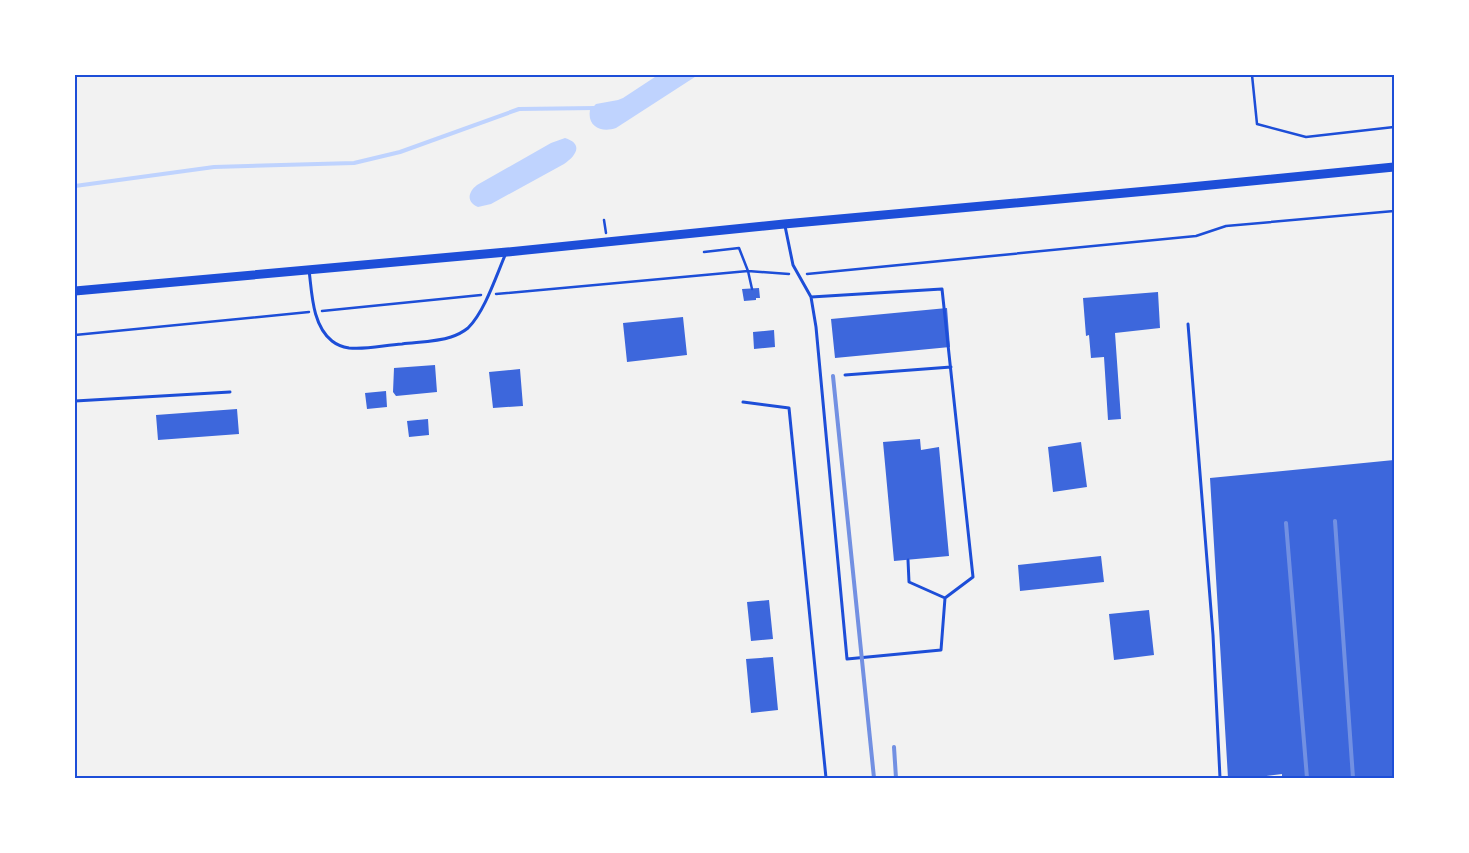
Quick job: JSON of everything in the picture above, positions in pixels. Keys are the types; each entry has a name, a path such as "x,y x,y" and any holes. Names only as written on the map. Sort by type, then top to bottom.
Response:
{"street":[{"path":"75,291 1394,168"}],"lane":[{"path":"784,224 793,265 811,297 817,337 846,659 941,650 945,598 973,577 942,289 811,297"},
{"path":"308,269 315,311 320,327 331,340 346,347 363,348 451,337 467,329 488,294 506,252"},
{"path":"1188,324 1213,635 1220,778"},
{"path":"845,375 951,367"},
{"path":"75,400 230,392"},
{"path":"743,402 788,408 826,778"},
{"path":"908,560 909,582 945,598"}],"path":[{"path":"1252,75 1257,124 1306,138 1394,127"},
{"path":"75,335 488,294 748,271 799,274 1196,236 1226,226 1394,211"},
{"path":"704,252 739,248 752,288"}],"water":[{"path":"658,75 698,75 616,128 606,130 593,124 590,110 596,104 623,98"},
{"path":"565,138 575,143 576,150 575,154 564,164 491,204 478,207 470,200 470,194 477,185 551,143"}],"building":[{"path":"759,288 760,298 744,301 742,289"},
{"path":"1158,292 1160,328 1115,333 1121,419 1108,420 1104,357 1091,358 1089,335 1086,336 1083,298"},
{"path":"947,308 950,347 835,358 831,319"},
{"path":"683,317 687,355 627,362 623,323"},
{"path":"774,330 775,347 754,349 753,332"},
{"path":"435,365 437,392 396,396 393,392 394,368"},
{"path":"520,369 523,406 493,408 489,372"},
{"path":"386,391 387,407 367,409 365,393"},
{"path":"237,409 239,434 158,440 156,415"},
{"path":"428,419 429,435 409,437 407,421"},
{"path":"920,439 921,450 939,447 949,556 894,561 883,442"},
{"path":"1081,442 1087,487 1053,492 1048,447"},
{"path":"1394,460 1394,778 1282,778 1282,774 1251,778 1228,778 1210,478"},
{"path":"1101,556 1104,582 1020,591 1018,565"},
{"path":"769,600 773,639 751,641 747,602"},
{"path":"1149,610 1154,655 1114,660 1109,614"},
{"path":"773,657 778,710 751,713 746,659"}],"waterway":[{"path":"75,186 214,167 354,163 400,152 519,109 595,108"}],"railway":[{"path":"833,376 874,778"},
{"path":"1335,521 1353,778"},
{"path":"1286,523 1307,778"},
{"path":"894,747 896,778"}]}
